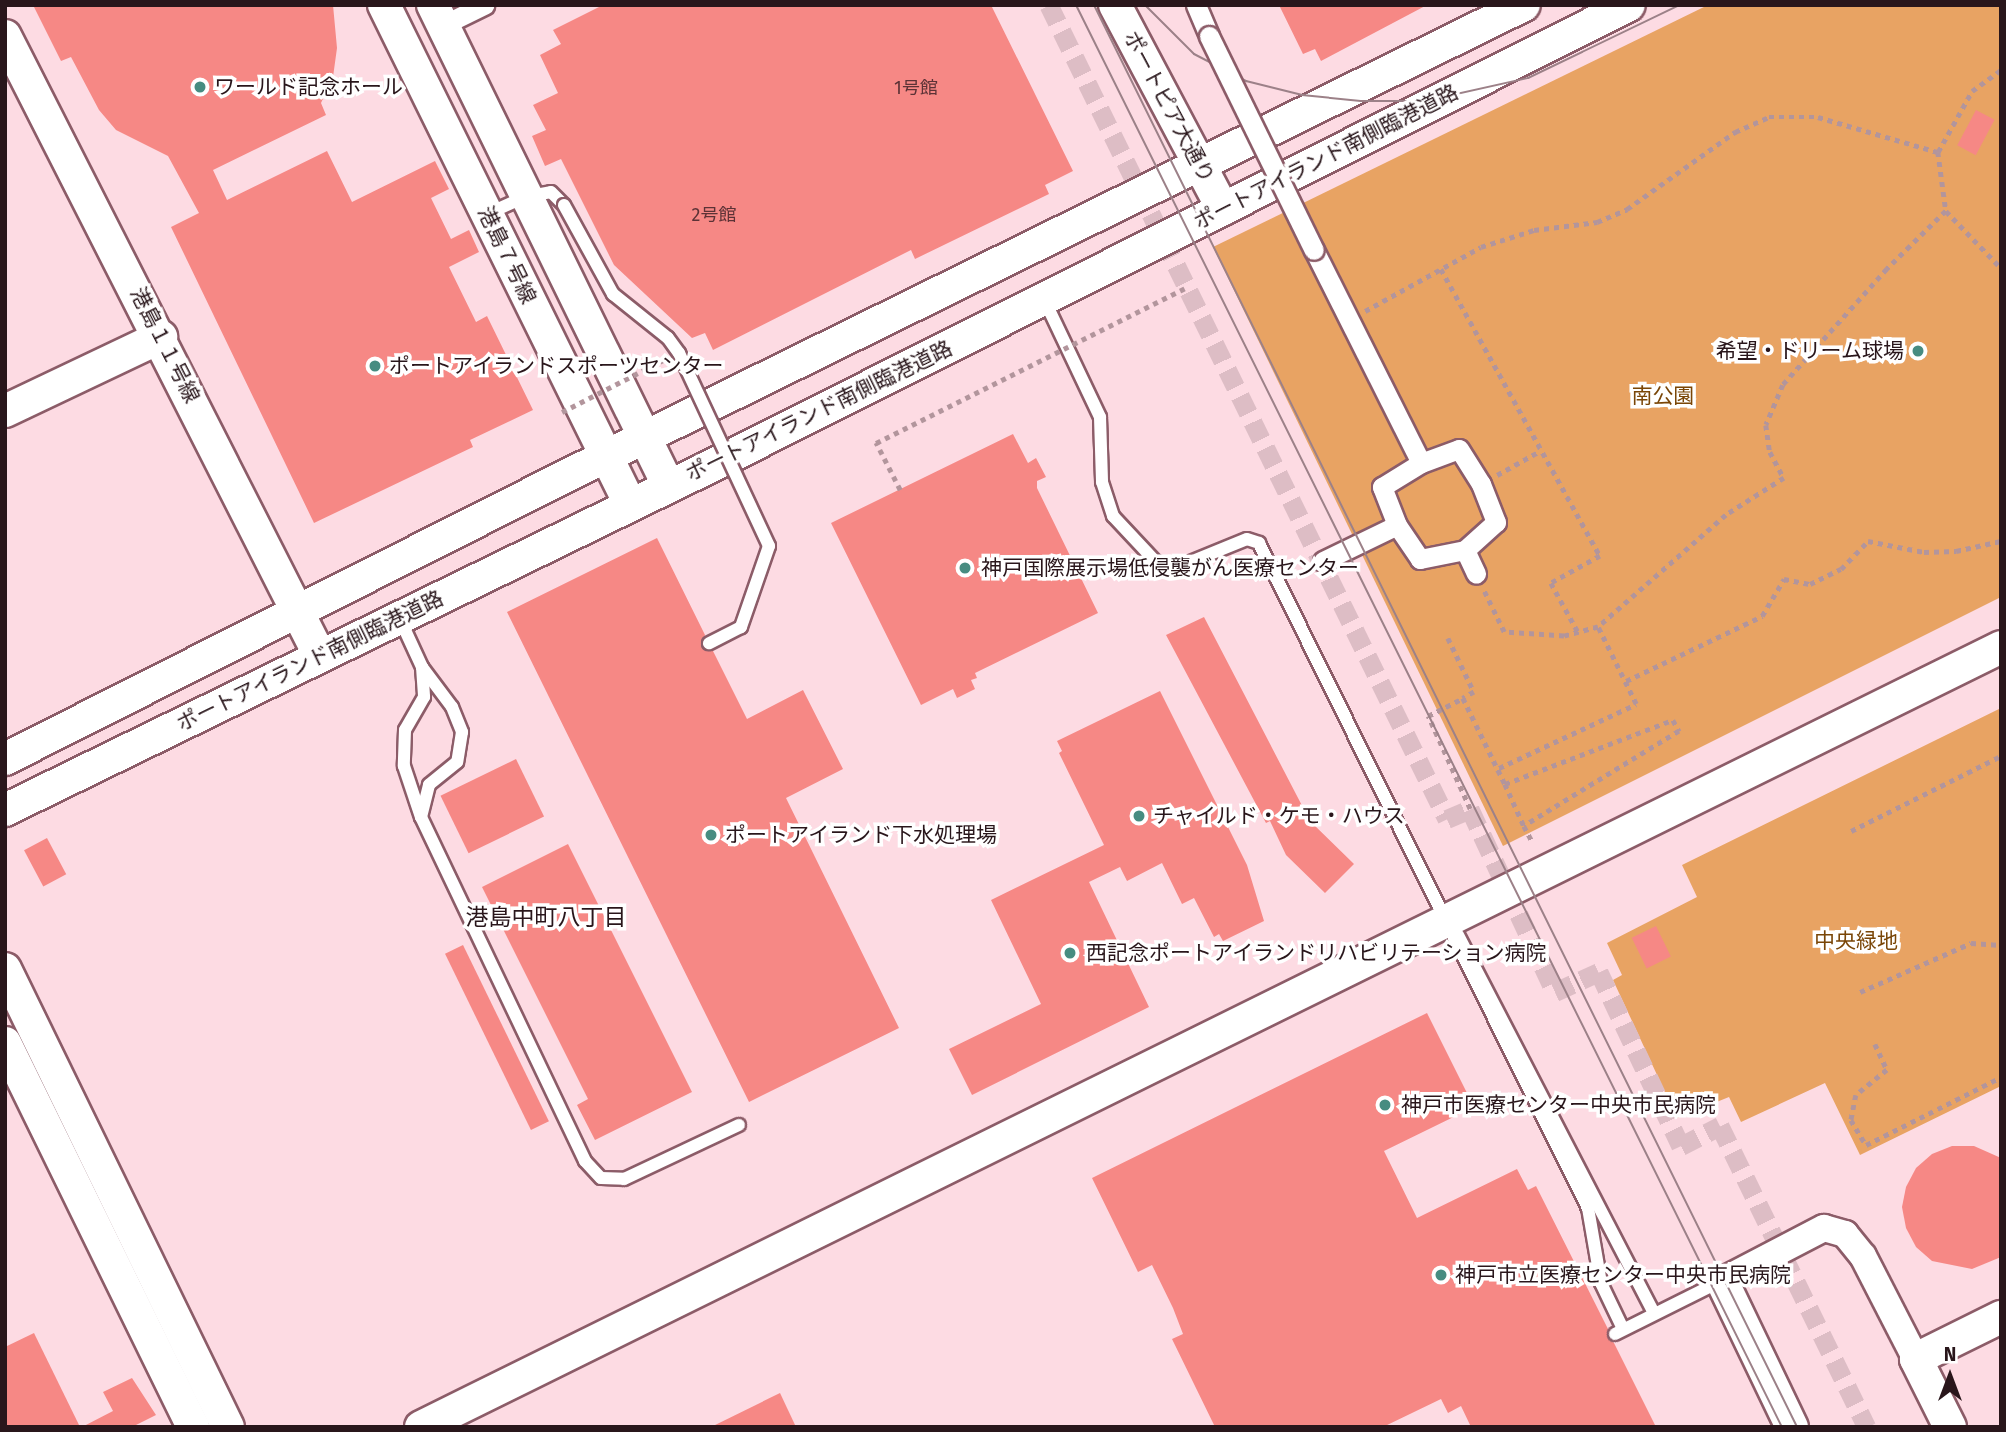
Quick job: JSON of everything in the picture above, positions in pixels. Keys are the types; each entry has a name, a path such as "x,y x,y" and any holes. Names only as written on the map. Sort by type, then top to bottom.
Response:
{"street":[{"name":"港島７号線","path":"384,5 630,504"},
{"path":"438,15 484,5"},
{"name":"ポートピア大通り","path":"1115,5 1223,209"},
{"path":"1196,5 1314,250 1421,463"},
{"path":"5,758 606,457 1524,5"},
{"name":"ポートアイランド南側臨港道路","path":"5,810 1044,299 1629,5"},
{"name":"港島７号線","path":"438,15 668,485"},
{"name":"港島１１号線","path":"5,36 161,337 320,656"},
{"path":"5,411 161,337"},
{"path":"1459,449 1481,484 1496,522 1465,550 1420,559 1397,525 1382,487 1421,463 1459,449"},
{"path":"1323,561 1397,525"},
{"path":"1465,550 1476,574"},
{"path":"421,1427 2001,647"},
{"path":"5,969 228,1427"},
{"path":"5,1042 193,1427"},
{"path":"1792,1427 1722,1281 1824,1228 1844,1234 1863,1256 1950,1427"},
{"path":"1916,1359 2001,1317"}],"lane":[{"path":"487,214 525,197 551,192 564,205 613,294 668,338 679,353 769,546 741,628 709,643"},
{"path":"1044,299 1100,417 1102,482 1113,516 1156,562 1178,567 1247,539 1259,542 1588,1208 1601,1283 1619,1332 1722,1281"},
{"path":"399,617 422,667 452,707 461,732 457,762 429,785 421,817"},
{"path":"422,667 424,697 405,730 404,766 421,817 585,1161 601,1178 624,1179 739,1125"},
{"path":"1448,921 1470,950 1654,1313"}],"path":[{"path":"2001,70 1972,91 1938,152 1946,211 2001,268"},
{"path":"1349,319 1441,269 1507,239 1597,222 1627,209 1735,132 1769,117 1818,117 1938,152"},
{"path":"1490,603 1504,632 1578,632 1598,628 1726,515 1784,478 1770,453 1766,425 1783,385 1894,261 1946,211"},
{"path":"1441,269 1600,556 1551,583 1578,632"},
{"path":"900,489 876,443 1186,288"},
{"path":"562,412 679,353"},
{"path":"1481,484 1540,451"},
{"path":"1626,681 1762,616 1784,579 1810,584 1842,569 1868,541 1924,552 1956,551 2001,541"},
{"path":"1498,768 1636,704 1598,628"},
{"path":"1448,638 1474,692 1428,716 1470,809"},
{"path":"1463,698 1532,841"},
{"path":"1506,784 1673,720 1679,731 1524,826"},
{"path":"1851,831 2001,756"},
{"path":"1860,992 1971,943 2001,945"},
{"path":"1875,1044 1887,1070 1856,1095 1851,1120 1866,1145 2001,1077"}],"green space":[{"name":"南公園","path":"1708,5 2001,5 2001,597 1503,846 1213,247"},
{"name":"中央緑地","path":"2001,708 2001,1086 1860,1155 1825,1083 1741,1122 1729,1097 1677,1118 1613,980 1622,975 1607,943 1697,897 1682,865"}],"building":[{"path":"33,5 333,5 337,48 333,77 321,103 326,115 213,170 227,200 327,151 352,202 435,161 449,189 431,198 451,239 469,230 479,252 449,267 476,322 487,316 533,410 470,440 473,447 314,523 171,227 199,213 168,156 116,130 99,110 71,57 61,61"},
{"path":"603,5 991,5 1073,171 1045,185 1049,194 915,259 911,250 713,350 705,333 692,338 614,265 561,159 545,166 532,136 546,130 533,105 558,93 540,55 561,44 553,30"},
{"path":"1279,5 1427,5 1321,61 1315,49 1303,54"},
{"path":"1976,110 1995,120 1976,155 1957,145"},
{"name":"神戸国際展示場低侵襲がん医療センター","path":"1013,434 1028,463 1036,458 1046,477 1037,481 1037,488 1098,613 975,673 977,678 971,680 975,689 957,698 953,689 921,705 831,523"},
{"name":"ポートアイランド下水処理場","path":"657,538 705,635 701,646 713,651 747,719 803,690 843,769 786,798 899,1028 749,1102 507,612"},
{"path":"1204,617 1310,821 1354,864 1325,893 1286,855 1270,821 1266,823 1166,635"},
{"path":"1160,691 1247,865 1264,921 1223,941 1219,934 1214,937 1194,898 1182,904 1162,863 1127,881 1120,867 1089,882 1149,1007 972,1095 949,1049 1041,1004 991,900 1104,845 1059,753 1062,751 1057,741"},
{"path":"516,759 544,817 469,853 441,796"},
{"path":"47,838 66,874 43,886 24,850"},
{"path":"568,844 692,1092 595,1140 577,1105 588,1099 482,887"},
{"path":"1656,926 1671,957 1647,968 1632,938"},
{"path":"463,945 549,1121 531,1130 445,954"},
{"path":"1427,1013 1474,1107 1384,1151 1417,1218 1517,1169 1528,1190 1536,1186 1608,1329 1608,1338 1614,1343 1656,1427 1471,1427 1461,1406 1448,1413 1441,1399 1383,1427 1215,1427 1172,1339 1183,1334 1152,1265 1138,1272 1092,1178"},
{"path":"1952,1146 1974,1146 2001,1158 2001,1257 1972,1269 1932,1261 1916,1247 1906,1228 1902,1207 1906,1187 1916,1168 1932,1154"},
{"path":"34,1333 80,1427 5,1427 5,1347"},
{"path":"132,1378 156,1415 132,1427 82,1427 113,1411 103,1392"},
{"path":"780,1393 796,1427 711,1427"}],"tunnel":[{"path":"1049,5 1447,819 1470,809 1555,992 1599,972 1681,1146 1720,1126 1867,1427"}],"tram line":[{"path":"1076,5 1782,1427"},
{"path":"1094,5 1797,1427"},
{"path":"1145,5 1194,54 1246,81 1302,95 1361,101 1425,101 1528,78 1680,5"}],"place":[{"name":"ワールド記念ホール","path":"200,87"},
{"name":"希望・ドリーム球場","path":"1918,351"},
{"name":"ポートアイランドスポーツセンター","path":"375,366"},
{"name":"神戸国際展示場低侵襲がん医療センター","path":"965,568"},
{"name":"チャイルド・ケモ・ハウス","path":"1139,816"},
{"name":"ポートアイランド下水処理場","path":"711,835"},
{"name":"西記念ポートアイランドリハビリテーション病院","path":"1070,953"},
{"name":"神戸市医療センター中央市民病院","path":"1385,1105"},
{"name":"神戸市立医療センター中央市民病院","path":"1441,1275"}],"district":[{"name":"港島中町八丁目","path":"546,917"}]}
